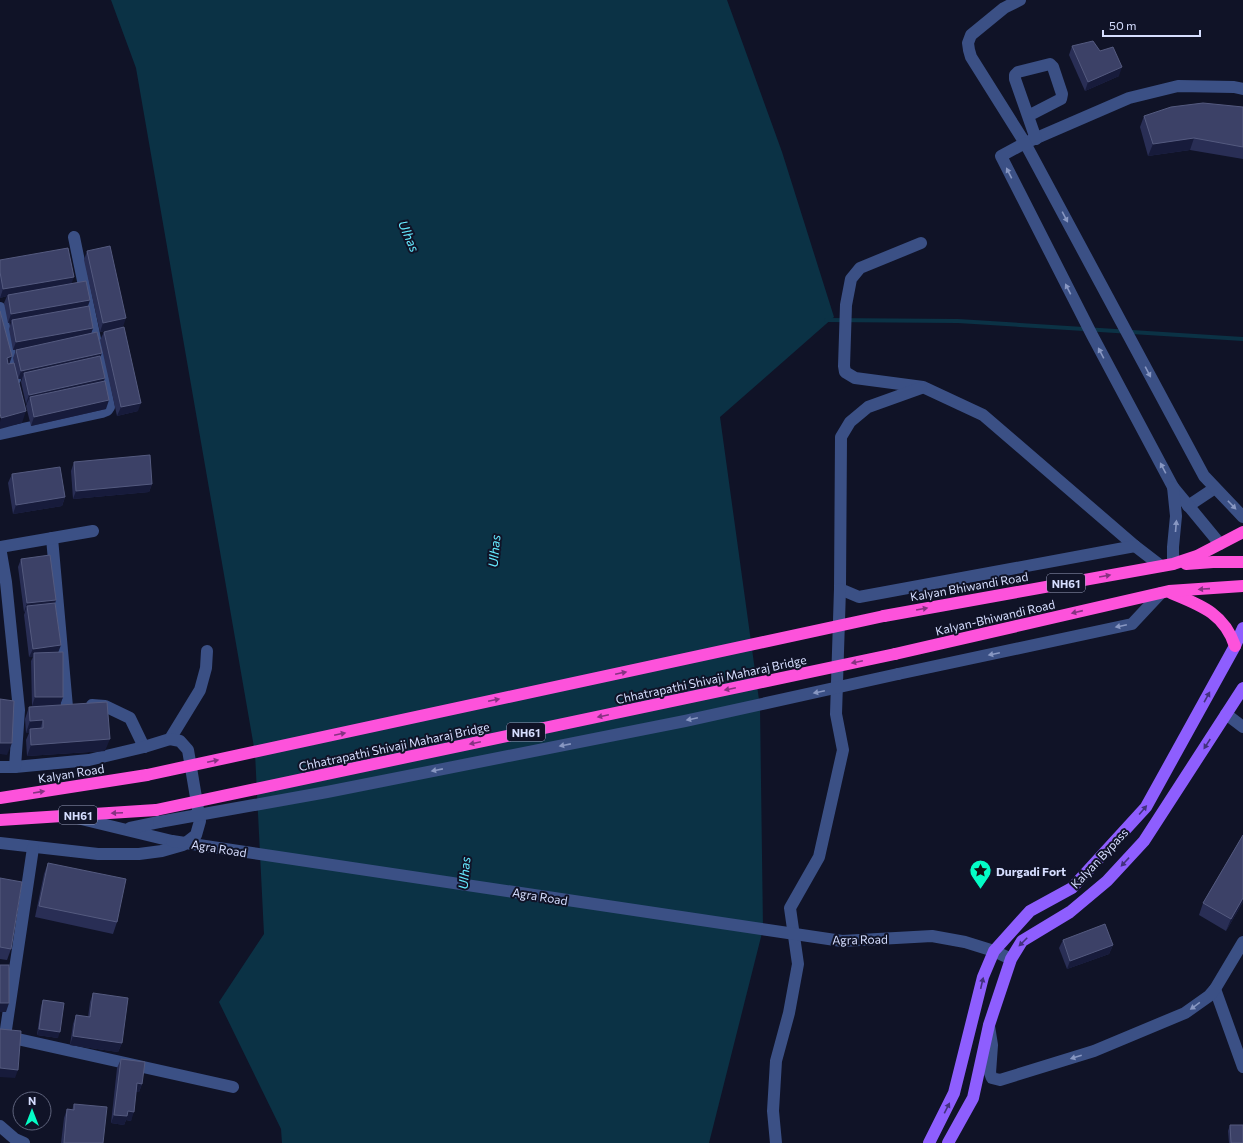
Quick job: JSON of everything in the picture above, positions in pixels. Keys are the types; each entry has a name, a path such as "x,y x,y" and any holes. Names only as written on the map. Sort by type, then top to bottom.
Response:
{"highway":[{"name":"Kalyan Bhiwandi Road","path":"884,616 1173,564 1197,556 1243,532"},
{"path":"1161,566 1212,562 1243,562"},
{"name":"Kalyan-Bhiwandi Road","path":"895,654 1165,592 1243,586"},
{"path":"1165,592 1201,606 1218,617 1231,635 1235,646"},
{"name":"Chhatrapathi Shivaji Maharaj Bridge","path":"147,775 884,616"},
{"name":"Chhatrapathi Shivaji Maharaj Bridge","path":"158,816 895,654"},
{"name":"Kalyan Road","path":"0,798 147,775"},
{"name":"NH61","path":"0,820 68,816 158,816"}],"main road":[{"name":"Kalyan Bypass","path":"929,1143 954,1093 983,977 994,951 1030,911 1072,888 1146,807 1235,646 1243,628"},
{"name":"Kalyan Bypass","path":"948,1143 973,1098 989,1025 1011,959 1022,941 1070,912 1107,881 1144,842 1243,688"}],"street":[{"path":"1020,0 1004,8 972,35 968,43 971,57 1030,141 1123,326 1204,476 1243,517"},
{"path":"1028,116 1061,99 1062,94 1053,67 1050,64 1018,72 1016,75 1015,79 1028,116 1030,141"},
{"path":"1220,544 1173,487 1086,324 1001,156 1030,141 1129,98 1178,86 1234,87 1243,89"},
{"path":"0,434 102,412 107,410 109,406 74,237"},
{"path":"921,243 860,268 851,279 846,305 845,372 856,378 923,387 983,414 1135,546 1161,566"},
{"path":"0,308 18,391"},
{"path":"776,1143 773,1111 776,1061 789,1013 798,964 790,908 820,857 843,750 836,714 840,589 841,437 850,422 868,407 923,387"},
{"path":"23,414 26,429"},
{"path":"1173,487 1176,516 1173,564"},
{"path":"1188,506 1215,488"},
{"path":"15,767 23,710 0,547 93,531"},
{"path":"52,538 63,707 89,704 105,706 130,718 144,747"},
{"path":"840,589 859,597 1135,546"},
{"path":"126,829 158,816 327,792 670,724 1132,624 1165,592"},
{"path":"170,739 200,690 206,668 207,651"},
{"path":"1226,714 1243,727"},
{"path":"0,768 89,760 144,747 170,739 180,741 188,750 200,822 196,835 183,844 162,851 139,854 98,854 33,848 0,843"},
{"name":"Agra Road","path":"68,816 172,841 842,941 932,936 964,942 994,951 1011,959"},
{"path":"33,848 2,1036 234,1087"},
{"path":"989,1025 992,1045 990,1073 992,1078 1000,1080 1094,1051 1185,1013 1209,996 1215,989 1243,942"},
{"path":"1215,989 1243,1067"},
{"path":"0,1126 15,1139 24,1143"}],"water":[{"name":"Ulhas","path":"111,0 727,0 782,152 834,317 720,417 760,707 763,929 709,1143 282,1143 281,1129 219,1002 264,934 255,753 136,68"}],"building":[{"path":"1093,41 1100,51 1113,47 1122,67 1088,82 1072,46"},
{"path":"1203,103 1243,107 1243,147 1194,138 1153,144 1144,116 1171,107"},
{"path":"110,246 126,318 103,323 87,251"},
{"path":"68,248 74,277 3,289 0,272 0,260"},
{"path":"86,281 90,300 11,314 8,295"},
{"path":"89,306 93,328 16,342 12,320"},
{"path":"0,311 12,356 7,358 8,364 14,363 26,411 1,418 0,413"},
{"path":"124,327 141,403 121,407 104,332"},
{"path":"97,332 102,353 21,371 16,350"},
{"path":"100,356 105,378 29,395 24,373"},
{"path":"105,381 109,400 34,417 30,397"},
{"path":"150,455 152,484 76,491 74,462"},
{"path":"60,467 65,497 16,505 12,474"},
{"path":"50,555 56,600 27,603 21,559"},
{"path":"55,603 61,645 33,649 27,606"},
{"path":"63,652 63,697 35,697 34,653"},
{"path":"0,699 14,701 12,743 0,743"},
{"path":"107,702 110,739 31,745 30,729 43,728 43,720 30,721 29,707"},
{"path":"1243,835 1243,898 1231,919 1203,903"},
{"path":"48,863 126,879 117,922 39,906"},
{"path":"0,878 22,882 11,949 0,947"},
{"path":"1105,924 1113,945 1070,961 1063,940"},
{"path":"0,965 9,965 9,1003 0,1003"},
{"path":"93,993 128,998 122,1043 73,1036 76,1015 90,1017"},
{"path":"43,1000 64,1003 60,1032 39,1029"},
{"path":"0,1029 21,1031 18,1070 0,1068"},
{"path":"121,1059 145,1062 142,1084 137,1083 134,1112 128,1111 127,1116 114,1115"},
{"path":"74,1104 107,1107 103,1143 64,1143 67,1109 74,1110"},
{"path":"1230,1125 1243,1125 1243,1143 1231,1143"}],"waterway":[{"path":"826,320 958,321 1243,339"}],"place":[{"name":"Durgadi Fort","path":"981,890"}]}
